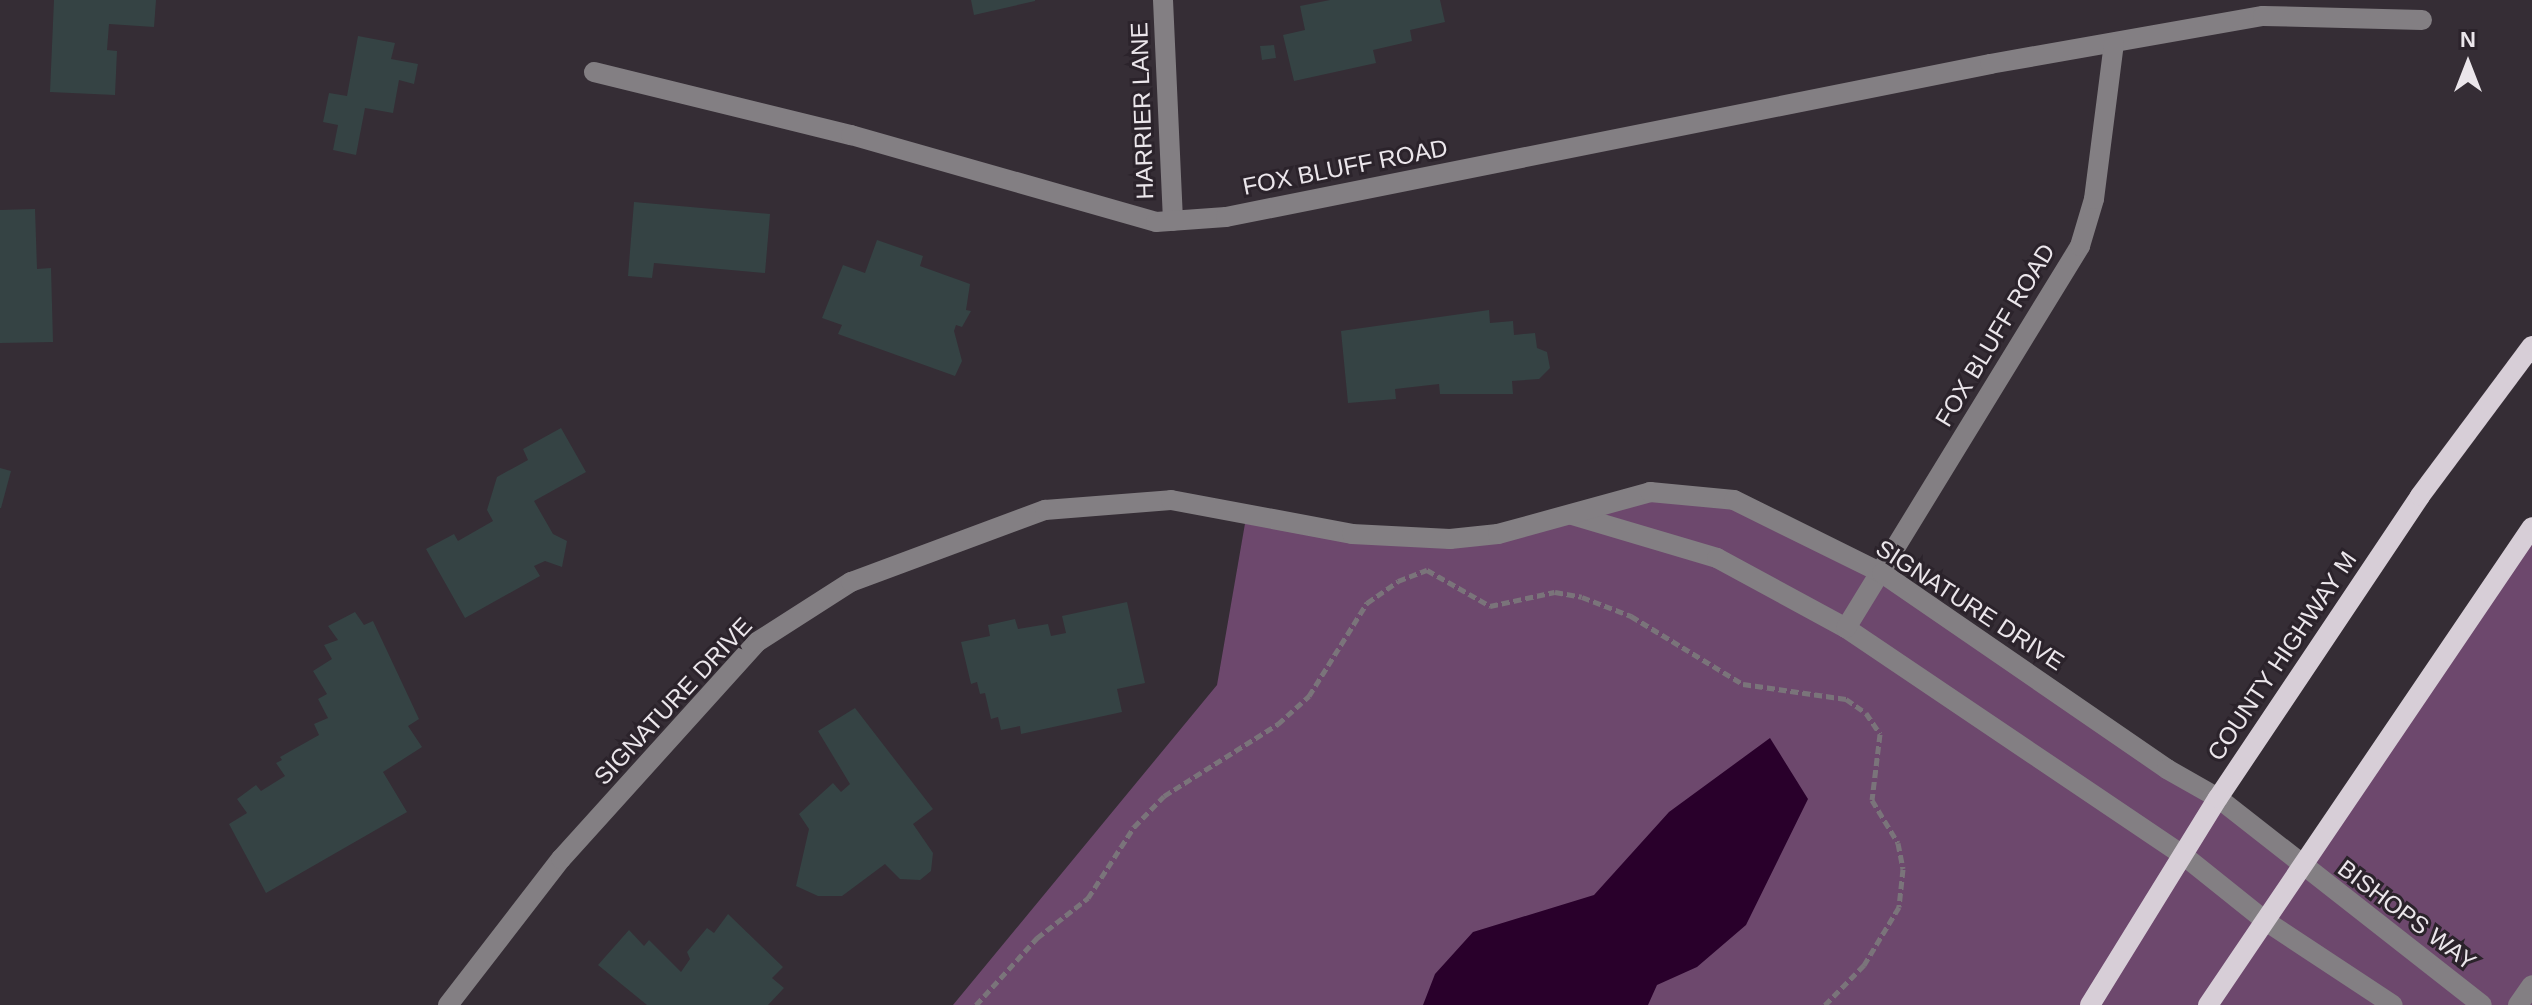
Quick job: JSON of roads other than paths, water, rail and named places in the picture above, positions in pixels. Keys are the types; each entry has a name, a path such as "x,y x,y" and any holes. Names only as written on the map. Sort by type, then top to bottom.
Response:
{"main road":[{"name":"COUNTY HIGHWAY M","path":"2090,1005 2218,798 2420,496 2532,346"},
{"path":"2208,1005 2532,527"}],"street":[{"name":"HARRIER LANE","path":"1163,0 1173,221"},
{"name":"FOX BLUFF ROAD","path":"594,72 851,135 1156,222 1226,217 2263,16 2422,20"},
{"name":"FOX BLUFF ROAD","path":"1846,628 2080,246 2094,199 2114,43"},
{"name":"SIGNATURE DRIVE","path":"448,1005 561,859 757,642 851,582 923,551 1045,510 1120,502 1171,500 1352,534 1450,539 1498,534 1650,492 1734,500 1882,573 2167,769 2218,798 2301,867"},
{"path":"1572,515 1717,558 1846,628 2183,855 2264,920 2393,1005"},
{"name":"BISHOPS WAY","path":"2301,867 2482,1005"},
{"path":"2518,1005 2532,985"}]}
